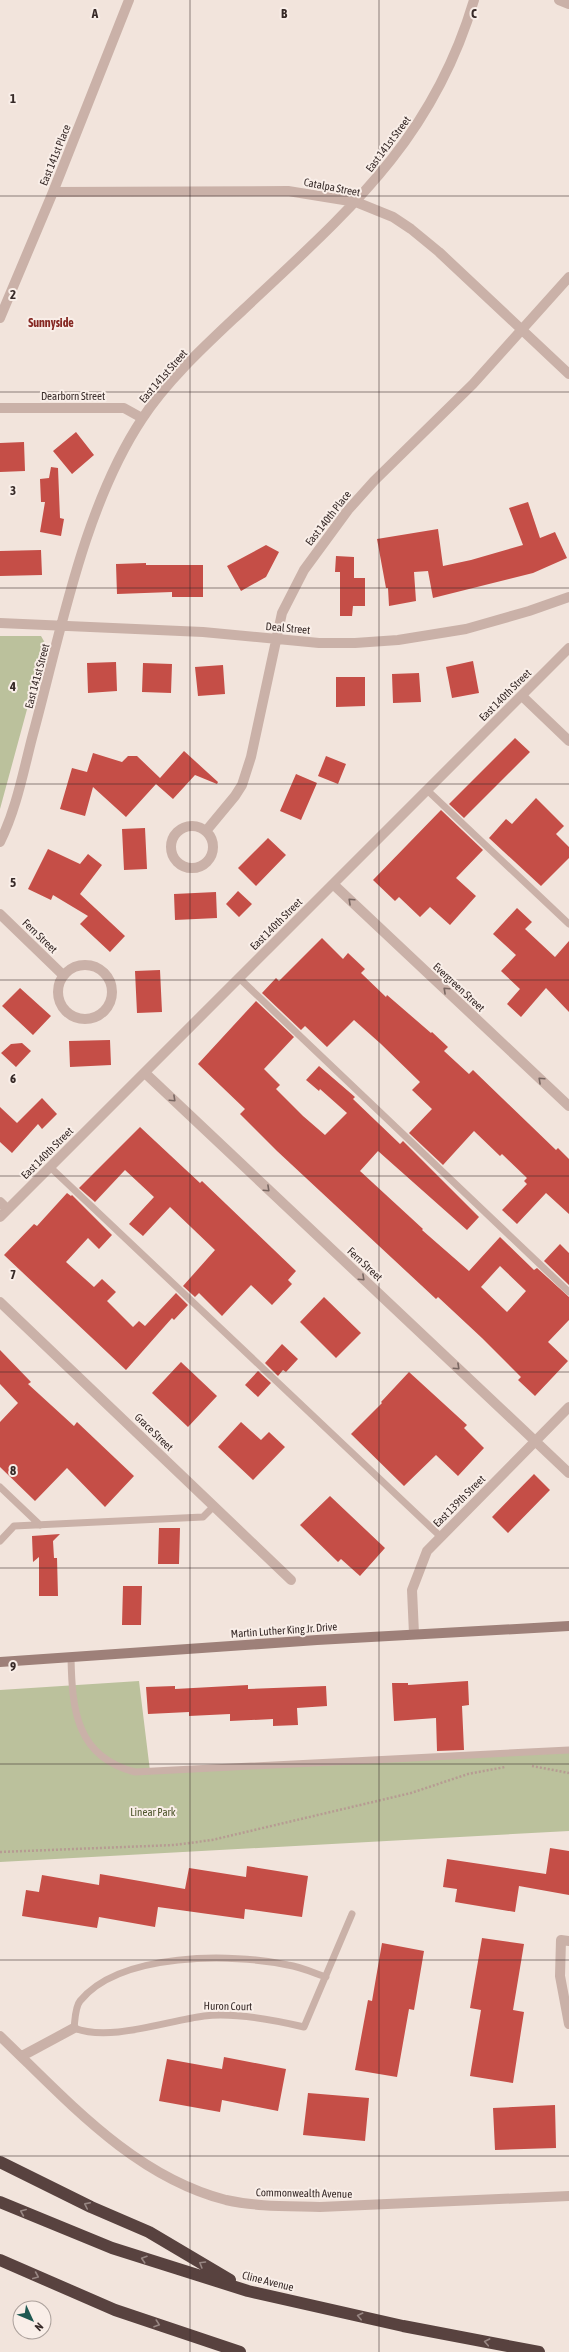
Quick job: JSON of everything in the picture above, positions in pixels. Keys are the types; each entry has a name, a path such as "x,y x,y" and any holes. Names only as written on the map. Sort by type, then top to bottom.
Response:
{"highway":[{"path":"0,2162 91,2207 149,2232 248,2291"},
{"name":"Cline Avenue","path":"0,2202 112,2248 248,2291 403,2326 539,2352"},
{"path":"0,2260 115,2310 240,2352"}],"main road":[{"name":"Martin Luther King Jr. Drive","path":"0,1662 414,1634 569,1626"}],"street":[{"name":"East 141st Place","path":"0,318 53,192 129,0"},
{"name":"East 141st Street","path":"0,842 6,829 24,771 78,568 98,506 122,455 142,418 213,338 331,229 392,161 424,114 455,55 474,0"},
{"path":"558,0 569,4"},
{"name":"Catalpa Street","path":"53,192 288,192 356,202 392,217 411,229 438,252 569,374"},
{"name":"East 140th Place","path":"206,831 235,796 242,785 251,757 282,614 304,570 348,510 374,481 473,384 569,276"},
{"name":"Dearborn Street","path":"0,408 124,408 142,418"},
{"name":"Deal Street","path":"0,623 203,632 277,640 355,643 434,635 495,622 569,597"},
{"name":"East 140th Street","path":"0,1217 4,1206 50,1167 569,648"},
{"path":"522,696 569,741"},
{"path":"193,826 206,831 213,842 213,849 208,862 196,868 189,868 177,861 173,855 172,842 180,830 193,826"},
{"name":"Evergreen Street","path":"333,884 569,1106"},
{"name":"Fern Street","path":"0,914 63,975"},
{"path":"82,965 95,966 103,970 112,984 113,993 107,1009 91,1019 72,1016 65,1010 59,998 59,984 63,975 70,969 82,965"},
{"name":"Fern Street","path":"144,1073 569,1474"},
{"name":"Grace Street","path":"0,1302 291,1580"},
{"name":"East 139th Street","path":"414,1634 412,1590 427,1551 569,1407"},
{"path":"565,1940 560,1976 569,2024"},
{"path":"22,2056 74,2028"},
{"name":"Commonwealth Avenue","path":"0,2036 106,2135 134,2158 163,2176 227,2200 282,2206 320,2207 569,2196"}],"lane":[{"path":"427,790 569,924"},
{"path":"239,978 569,1292"},
{"path":"50,1167 441,1537"},
{"path":"0,1487 40,1525"},
{"path":"0,1541 14,1526 203,1518 214,1506"},
{"path":"71,1657 72,1696 76,1713 88,1742 105,1760 119,1768 135,1772 569,1750"},
{"name":"Huron Court","path":"74,2028 86,2033 115,2032 205,2016 266,2019 304,2027 352,1914"},
{"path":"74,2028 79,2003 94,1988 131,1970 159,1963 194,1957 219,1958 288,1965 326,1977"}],"path":[{"path":"527,1766 569,1773"},
{"path":"0,1852 174,1845 212,1840 411,1793 468,1774 513,1767"}],"green space":[{"path":"0,636 41,636 45,643 0,809"},
{"name":"Linear Park","path":"139,1681 150,1771 569,1750 569,1831 0,1862 0,1690"}],"building":[{"path":"76,432 94,455 72,474 53,451"},
{"path":"24,442 25,471 0,472 0,443"},
{"path":"51,467 58,468 60,518 64,519 61,536 40,532 45,502 41,502 40,479 49,478"},
{"path":"528,502 540,538 555,532 567,558 533,573 433,598 428,571 414,572 416,601 389,606 388,588 386,588 377,539 438,529 443,566 471,560 523,545 509,508"},
{"path":"266,545 279,552 266,577 241,591 227,566"},
{"path":"41,550 42,575 0,576 0,551"},
{"path":"336,556 354,557 354,578 365,578 365,606 353,606 352,616 340,616 340,572 335,572"},
{"path":"146,563 146,565 203,565 203,597 172,597 172,592 117,594 116,564"},
{"path":"473,661 479,693 452,698 446,667"},
{"path":"116,662 117,691 88,693 87,663"},
{"path":"143,663 172,664 171,693 142,692"},
{"path":"223,665 225,694 198,696 195,667"},
{"path":"419,673 421,702 393,703 392,674"},
{"path":"336,677 365,677 365,706 336,707"},
{"path":"515,738 530,752 464,818 449,804"},
{"path":"184,751 218,782 217,784 195,775 173,799 156,784 126,817 93,787 85,816 60,809 72,768 87,772 93,753 122,762 128,756 137,756 160,778"},
{"path":"326,756 346,764 338,784 318,776"},
{"path":"296,774 317,783 301,820 280,811"},
{"path":"536,798 564,826 556,834 569,847 569,858 541,886 489,838 506,819 512,824"},
{"path":"441,810 483,850 456,878 476,896 450,925 430,907 420,917 399,897 395,901 373,880"},
{"path":"145,828 147,869 124,870 122,829"},
{"path":"268,838 286,855 256,886 238,868"},
{"path":"48,849 80,864 88,854 102,865 80,894 125,936 110,952 80,924 88,916 53,895 51,900 28,889"},
{"path":"238,891 252,904 239,917 226,904"},
{"path":"216,892 217,918 175,920 174,894"},
{"path":"517,908 532,922 525,929 555,957 569,941 569,1012 546,988 521,1017 507,1004 520,989 501,971 516,955 493,934"},
{"path":"322,938 343,959 348,953 365,969 361,973 386,997 387,995 431,1033 432,1032 448,1047 444,1051 469,1074 473,1070 556,1150 558,1148 569,1159 569,1214 546,1193 517,1224 502,1210 527,1184 524,1181 527,1178 502,1154 500,1156 474,1131 443,1165 409,1133 432,1109 412,1090 420,1082 381,1044 354,1020 327,1047 305,1026 301,1030 262,993 276,978 279,981"},
{"path":"160,970 162,1012 137,1013 135,971"},
{"path":"20,988 51,1016 33,1035 2,1006"},
{"path":"256,1001 294,1037 264,1069 280,1085 276,1089 303,1116 325,1135 347,1113 320,1089 319,1091 306,1080 319,1066 355,1097 353,1099 400,1144 403,1141 479,1217 467,1230 378,1151 360,1171 423,1229 422,1230 469,1271 500,1237 534,1270 537,1268 569,1297 569,1320 548,1342 568,1361 535,1396 518,1380 521,1377 482,1338 438,1297 436,1299 277,1151 240,1114 245,1109 198,1064","holes":["500,1266 526,1291 507,1312 481,1287"]},
{"path":"110,1040 111,1065 70,1067 69,1041"},
{"path":"22,1043 31,1051 16,1067 1,1053 11,1044"},
{"path":"42,1098 57,1114 42,1129 38,1124 12,1153 0,1142 0,1107 17,1123"},
{"path":"140,1127 200,1183 202,1181 296,1271 288,1280 292,1284 272,1305 251,1285 222,1316 199,1293 195,1297 183,1286 215,1250 170,1207 143,1236 129,1224 154,1197 125,1170 95,1202 79,1188"},
{"path":"67,1193 71,1196 72,1195 112,1235 99,1249 88,1238 66,1262 94,1287 102,1279 116,1292 107,1301 133,1327 139,1321 145,1326 176,1293 188,1305 174,1320 172,1318 126,1370 4,1255 34,1224 37,1226"},
{"path":"560,1244 569,1253 569,1285 544,1261"},
{"path":"324,1297 361,1333 336,1358 300,1322"},
{"path":"282,1344 298,1359 286,1372 283,1370 278,1376 265,1363"},
{"path":"0,1350 31,1382 28,1384 74,1426 77,1422 134,1476 105,1507 67,1468 35,1501 0,1467 0,1422 18,1403 0,1384"},
{"path":"181,1362 217,1396 188,1427 152,1393"},
{"path":"258,1371 271,1383 258,1397 245,1385"},
{"path":"409,1372 467,1425 464,1428 484,1448 458,1476 436,1455 404,1486 351,1434 382,1403 381,1402"},
{"path":"241,1422 261,1440 269,1432 285,1447 253,1480 218,1447"},
{"path":"534,1474 550,1490 508,1533 492,1517"},
{"path":"330,1496 385,1548 360,1576 341,1559 338,1562 300,1525"},
{"path":"159,1528 180,1528 179,1564 158,1564"},
{"path":"60,1534 53,1541 54,1558 57,1558 58,1596 39,1596 39,1557 33,1562 32,1536"},
{"path":"123,1586 142,1586 141,1625 122,1625"},
{"path":"468,1681 469,1705 462,1706 464,1750 437,1751 436,1718 394,1721 392,1683 408,1683 408,1685"},
{"path":"248,1685 248,1689 326,1686 327,1706 297,1708 298,1725 273,1726 273,1719 230,1721 230,1714 189,1716 189,1712 148,1714 146,1687 175,1686 175,1689"},
{"path":"550,1848 569,1851 569,1895 519,1886 515,1912 455,1902 457,1889 443,1887 447,1859 546,1874"},
{"path":"247,1866 308,1876 302,1917 245,1909 244,1919 158,1907 155,1927 99,1917 97,1928 22,1916 26,1890 39,1892 42,1875 99,1885 100,1874 185,1889 189,1868 246,1877"},
{"path":"482,1938 524,1944 513,2010 524,2012 513,2083 470,2076 481,2010 470,2008"},
{"path":"382,1943 424,1951 414,2010 409,2009 397,2077 355,2070 368,2000 372,2001"},
{"path":"224,2057 286,2069 278,2111 222,2100 220,2112 159,2101 167,2059 222,2069"},
{"path":"308,2093 369,2098 365,2141 303,2135"},
{"path":"555,2105 556,2148 495,2150 493,2108"}],"district":[{"name":"Sunnyside","path":"51,323"}]}
